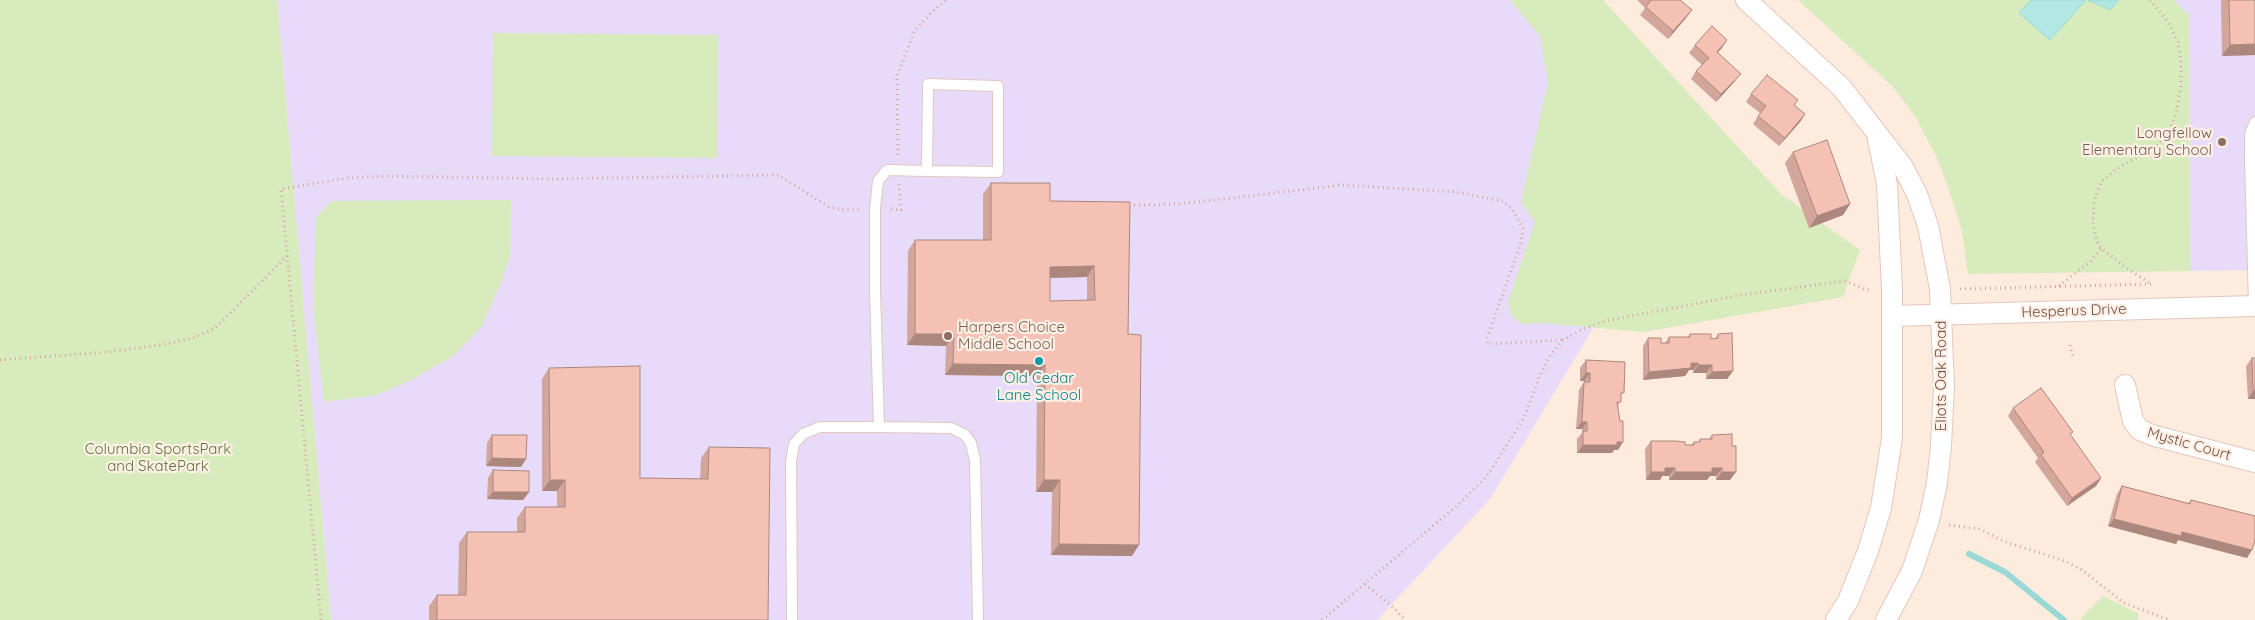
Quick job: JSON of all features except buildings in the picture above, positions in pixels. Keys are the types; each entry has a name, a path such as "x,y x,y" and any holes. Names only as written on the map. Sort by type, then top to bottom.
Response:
{"street":[{"name":"Eliots Oak Road","path":"1746,0 1842,88 1878,138 1903,167 1917,194 1928,226 1940,289 1944,386 1941,446 1928,520 1912,571 1886,620"},
{"name":"Eliots Oak Road","path":"1836,620 1848,601 1868,551 1881,508 1888,473 1892,429 1892,316 1886,184 1878,138"},
{"name":"Hesperus Drive","path":"1892,316 2255,306"},
{"name":"Mystic Court","path":"2125,385 2133,421 2140,430 2154,436 2255,462"}],"lane":[{"path":"879,427 875,291 875,209 878,182 888,170 927,171 998,172 998,86 928,84 927,171"},
{"path":"2255,122 2250,134 2254,218 2255,306"},
{"path":"792,620 791,461 794,444 804,434 820,427 951,428 964,434 971,442 975,460 978,620"}],"path":[{"path":"321,620 281,189 347,178 385,176 646,179 778,175 829,207 844,210 901,210 898,170 897,76 915,30 946,0"},
{"path":"1957,281 1959,289 2152,284 2125,267 2102,248 2097,242 2094,225 2094,201 2101,182 2116,169 2157,146 2169,132 2176,114 2181,70 2178,42 2168,22 2150,0"},
{"path":"1129,205 1196,202 1343,185 1456,192 1503,201 1513,210 1523,229 1521,243 1487,338 1488,344 1563,340"},
{"path":"2058,287 2091,261 2102,248"},
{"path":"0,360 108,352 167,344 196,337 214,329 287,256"},
{"path":"1322,620 1459,504 1487,476 1524,418 1538,378 1550,356 1563,340 1583,329 1605,321 1741,295 1845,281 1867,290"},
{"path":"2070,345 2073,357"},
{"path":"1928,520 1980,529 2003,541 2065,561 2082,570 2124,603 2170,620"},
{"path":"1365,584 1394,608 1405,620"}],"shaded area":[{"name":"Harpers Choice Middle School","path":"277,0 1567,0 1606,307 1490,499 1377,620 331,620"},
{"name":"Longfellow Elementary School","path":"2173,0 2255,0 2255,270 2190,271 2189,14"}],"green space":[{"name":"Columbia SportsPark and SkatePark","path":"0,0 277,0 331,620 0,620"},
{"path":"1510,0 1603,0 1781,194 1860,250 1843,297 1644,332 1541,323 1522,324 1511,316 1508,302 1535,222 1521,201 1548,83 1540,36"},
{"path":"1798,0 2173,0 2189,14 2190,271 1968,274 1962,232 1950,193 1937,158 1915,116 1893,87"},
{"path":"493,33 718,35 717,158 492,156"},
{"path":"511,200 510,257 498,290 481,327 452,357 409,381 377,395 324,402 313,304 316,218 331,201"},
{"path":"2103,596 2139,614 2137,620 2081,620"}],"water":[{"path":"2031,0 2086,0 2050,40 2019,13"},
{"path":"2088,0 2119,0 2110,10"}],"waterway":[{"path":"1969,554 2005,572 2064,620"}],"place":[{"name":"Longfellow Elementary School","path":"2222,142"},
{"name":"Harpers Choice Middle School","path":"948,336"},
{"name":"Old Cedar Lane School","path":"1039,361"}]}
